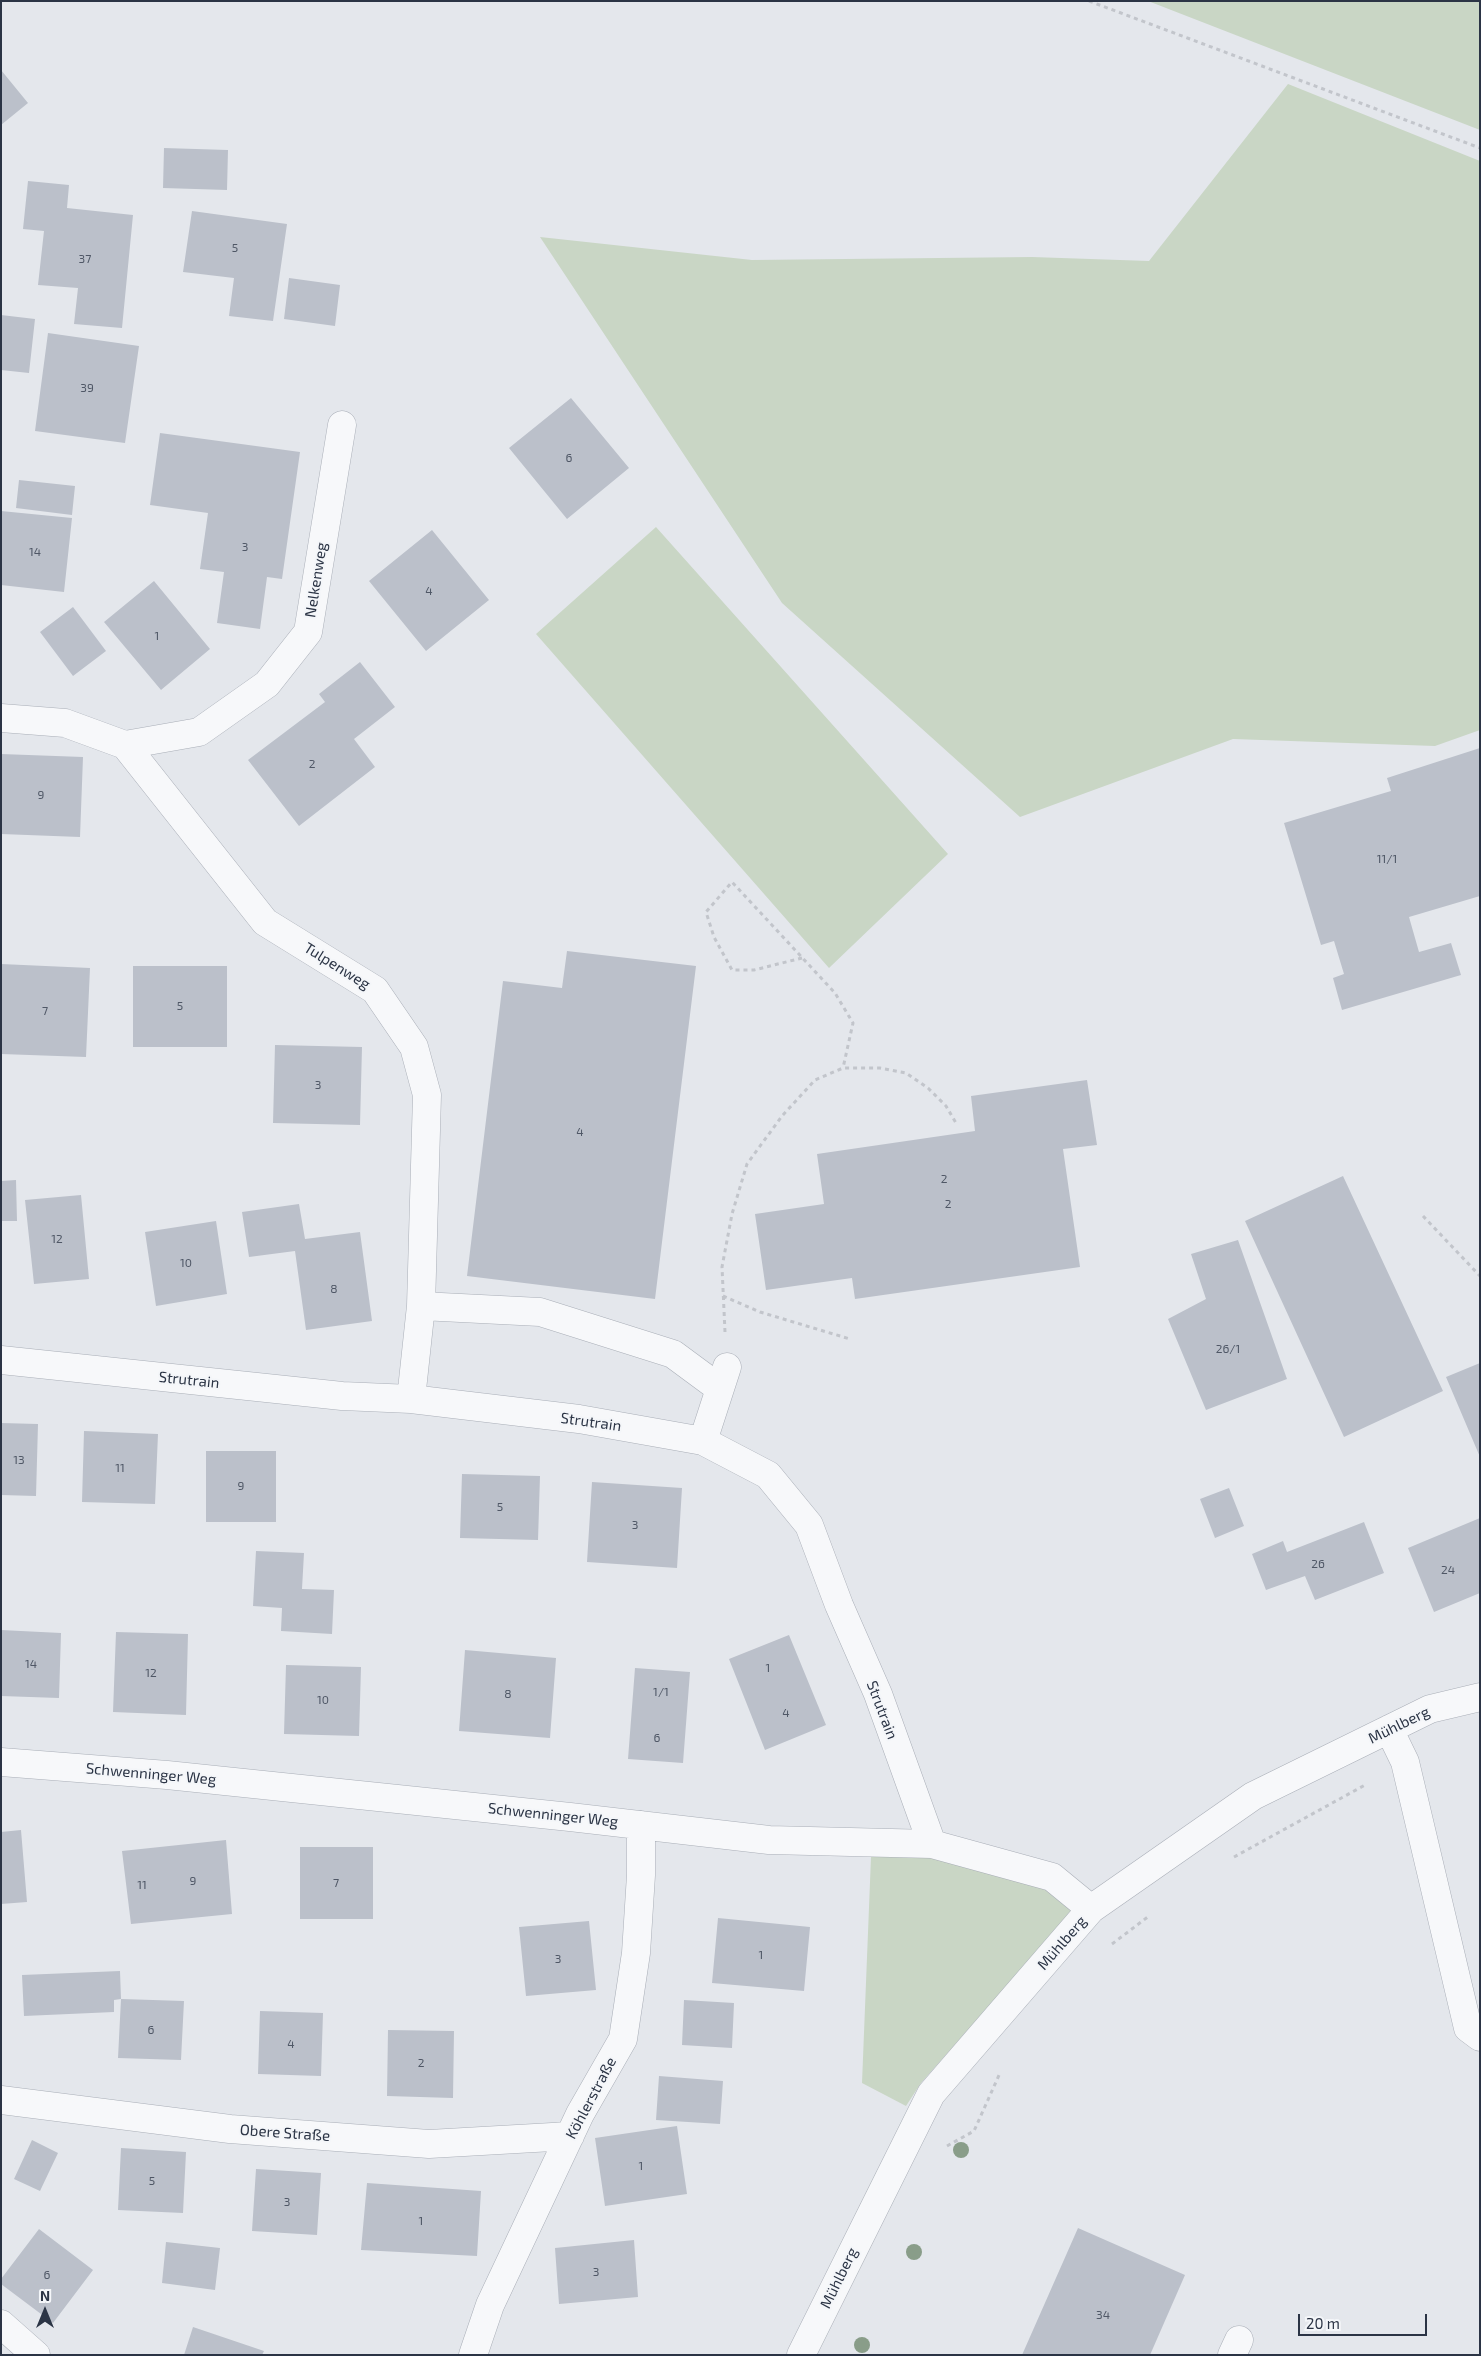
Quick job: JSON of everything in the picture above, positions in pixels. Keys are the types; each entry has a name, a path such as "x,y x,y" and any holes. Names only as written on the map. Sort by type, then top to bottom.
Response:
{"street":[{"name":"Nelkenweg","path":"125,745 199,732 267,684 308,632 342,426"},
{"path":"1,718 65,723 125,745"},
{"name":"Tulpenweg","path":"125,745 265,922 374,990 414,1047 427,1095 421,1306 411,1399"},
{"path":"421,1306 540,1312 673,1354 723,1378 703,1441"},
{"name":"Strutrain","path":"1,1360 342,1396 411,1399 579,1419 703,1441 768,1475 809,1525 839,1605 878,1694 932,1844"},
{"name":"Mühlberg","path":"801,2355 931,2094 1091,1909 1253,1796 1430,1709 1480,1696"},
{"path":"1388,1729 1406,1762 1468,2028 1480,2037"},
{"name":"Schwenninger Weg","path":"1,1762 167,1774 769,1840 932,1844 1052,1877 1091,1909"},
{"name":"Köhlerstraße","path":"473,2355 490,2305 570,2136 623,2038 636,1953 641,1875 641,1825"},
{"name":"Obere Straße","path":"1,2100 230,2129 429,2144 570,2136"},
{"path":"1,2324 36,2355"}],"path":[{"path":"1089,1 1480,148"},
{"path":"802,958 754,970 732,970 714,937 706,912 732,882 835,993 853,1023 843,1068"},
{"path":"723,1378 722,1267 732,1214 747,1164 782,1116 815,1080 843,1068 880,1068 906,1073 934,1094 946,1106 956,1123"},
{"path":"1423,1216 1480,1276"},
{"path":"723,1296 760,1312 850,1339"},
{"path":"1227,1860 1406,1762"},
{"path":"1107,1947 1155,1912"},
{"path":"941,2149 974,2130 1002,2069"}],"green space":[{"path":"1148,1 1480,1 1480,130"},
{"path":"1288,84 1480,161 1480,730 1435,746 1233,739 1020,817 782,603 540,237 752,260 1032,257 1149,261"},
{"path":"656,527 948,854 829,968 536,634"},
{"path":"871,1857 933,1857 1037,1881 1074,1910 921,2083 906,2106 862,2083"}],"building":[{"path":"1,70 28,103 1,125"},
{"path":"164,148 228,150 227,190 163,188"},
{"path":"28,181 69,185 67,208 133,215 122,328 74,324 78,288 38,285 44,231 23,229"},
{"path":"192,211 287,224 273,321 229,316 234,278 183,272"},
{"path":"289,278 340,285 335,326 284,319"},
{"path":"1,315 35,319 29,373 1,370"},
{"path":"48,333 139,346 125,443 35,431"},
{"path":"571,398 629,468 567,519 509,448"},
{"path":"160,433 300,452 282,579 267,577 260,629 217,623 224,572 200,569 208,513 150,505"},
{"path":"19,480 75,486 72,515 16,508"},
{"path":"1,511 72,518 64,592 1,585"},
{"path":"432,530 489,600 426,651 369,581"},
{"path":"154,581 210,649 161,690 104,622"},
{"path":"73,607 106,651 73,676 40,632"},
{"path":"360,662 395,707 354,739 375,767 299,826 248,760 325,702 319,694"},
{"path":"1480,748 1480,896 1409,917 1419,952 1451,943 1461,975 1342,1010 1333,978 1344,974 1334,941 1321,945 1284,823 1391,791 1387,778"},
{"path":"1,754 83,757 80,837 1,834"},
{"path":"567,951 696,966 655,1299 467,1276 503,981 562,988"},
{"path":"1,964 90,968 86,1057 1,1054"},
{"path":"133,966 227,966 227,1047 133,1047"},
{"path":"275,1045 362,1047 360,1125 273,1123"},
{"path":"1087,1080 1097,1145 1063,1149 1080,1267 855,1299 852,1278 766,1290 755,1214 824,1204 817,1154 975,1131 971,1096"},
{"path":"1343,1176 1443,1391 1344,1437 1245,1221"},
{"path":"16,1180 17,1221 1,1221 1,1181"},
{"path":"81,1195 89,1279 34,1284 25,1200"},
{"path":"299,1204 305,1239 360,1232 372,1321 306,1330 295,1251 249,1257 242,1212"},
{"path":"216,1221 227,1294 156,1306 145,1232"},
{"path":"1238,1240 1287,1379 1206,1410 1168,1319 1206,1299 1191,1254"},
{"path":"1480,1363 1480,1457 1446,1377"},
{"path":"1,1423 38,1424 36,1496 1,1495"},
{"path":"84,1431 158,1434 155,1504 82,1502"},
{"path":"206,1451 276,1451 276,1522 206,1522"},
{"path":"462,1474 540,1476 538,1540 460,1538"},
{"path":"592,1482 682,1488 677,1568 587,1562"},
{"path":"1229,1488 1244,1526 1215,1538 1200,1499"},
{"path":"1480,1518 1480,1593 1434,1612 1408,1548"},
{"path":"1364,1522 1384,1573 1315,1600 1305,1576 1266,1590 1252,1554 1283,1541 1287,1552"},
{"path":"256,1551 304,1553 302,1589 334,1590 332,1634 281,1631 282,1608 253,1606"},
{"path":"1,1630 61,1633 59,1698 1,1696"},
{"path":"116,1632 188,1634 186,1715 113,1712"},
{"path":"789,1635 826,1725 765,1750 729,1659"},
{"path":"465,1650 556,1658 550,1738 459,1731"},
{"path":"286,1665 361,1667 359,1736 284,1734"},
{"path":"635,1668 690,1672 683,1763 628,1759"},
{"path":"21,1830 27,1902 1,1904 1,1832"},
{"path":"226,1840 232,1914 131,1924 122,1851"},
{"path":"300,1847 373,1847 373,1919 300,1919"},
{"path":"718,1918 810,1927 804,1991 712,1983"},
{"path":"589,1921 596,1990 526,1996 519,1927"},
{"path":"120,1971 121,1999 114,2000 114,2012 24,2016 22,1975"},
{"path":"121,1999 184,2001 181,2060 118,2058"},
{"path":"684,2000 734,2003 732,2048 682,2045"},
{"path":"260,2011 323,2013 321,2076 258,2074"},
{"path":"388,2030 454,2031 453,2098 387,2096"},
{"path":"659,2076 723,2081 720,2124 656,2120"},
{"path":"677,2126 687,2194 605,2206 595,2138"},
{"path":"32,2140 58,2153 40,2191 14,2179"},
{"path":"121,2148 186,2152 183,2213 118,2210"},
{"path":"256,2169 321,2173 317,2235 252,2231"},
{"path":"367,2183 481,2191 477,2256 361,2250"},
{"path":"1078,2228 1185,2275 1150,2355 1022,2355"},
{"path":"39,2229 93,2270 53,2323 1,2284 1,2279"},
{"path":"634,2240 638,2297 559,2304 555,2248"},
{"path":"166,2242 220,2248 215,2290 162,2283"},
{"path":"193,2327 264,2351 262,2355 184,2355"}]}
